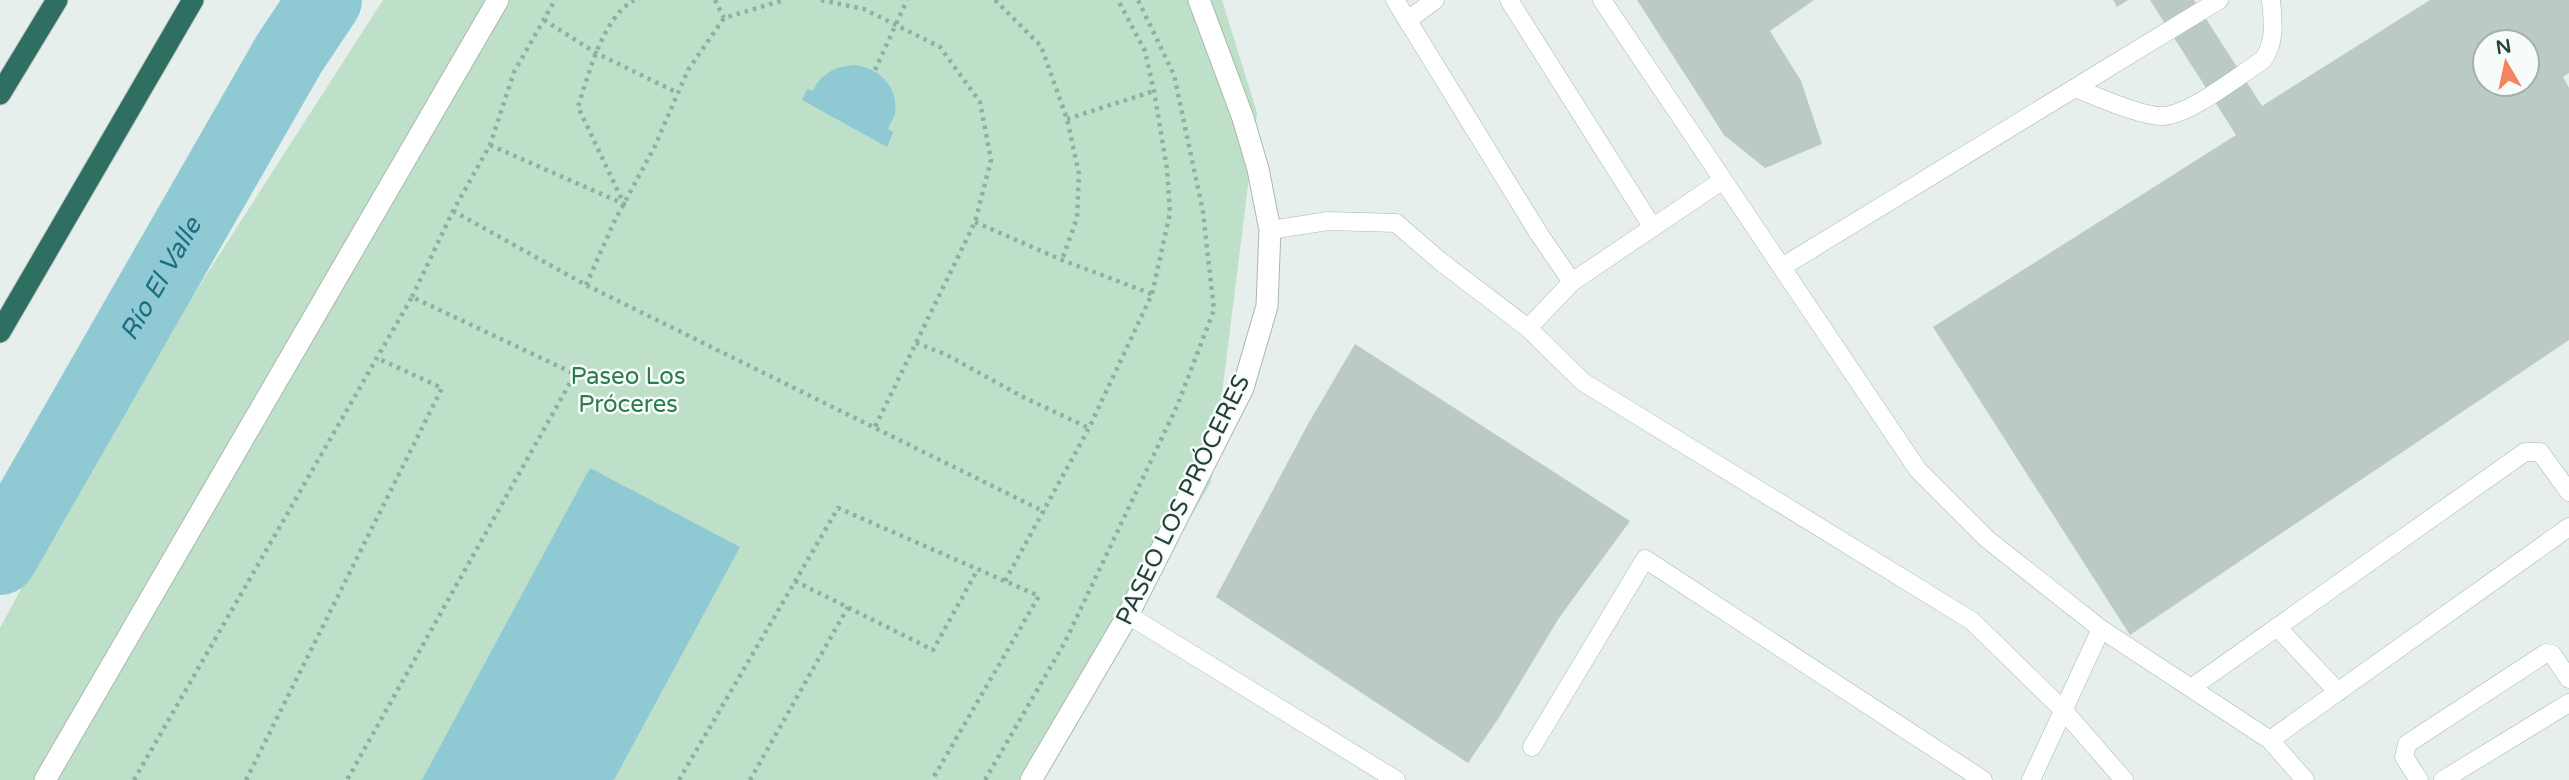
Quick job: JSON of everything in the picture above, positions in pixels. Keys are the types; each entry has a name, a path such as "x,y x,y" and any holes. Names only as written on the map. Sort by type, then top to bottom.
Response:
{"highway":[{"path":"0,94 57,0"},
{"path":"0,332 193,0"}],"street":[{"path":"45,780 498,0"},
{"name":"PASEO LOS PRÓCERES","path":"1031,780 1128,615 1242,388 1267,306 1270,230 1258,169 1243,118 1199,0"}],"lane":[{"path":"1395,0 1572,282"},
{"path":"1408,20 1435,0"},
{"path":"1509,0 1653,228"},
{"path":"1602,0 1918,470 1987,540 2101,629 2270,740 2305,780"},
{"path":"1782,267 2219,0"},
{"path":"2075,88 2149,115 2163,117 2182,113 2263,60 2272,47 2271,0"},
{"path":"1528,328 1572,282 1723,180"},
{"path":"1270,230 1328,221 1396,223 1440,261 1528,328 1583,382 1972,621 2064,711 2124,780"},
{"path":"2192,688 2525,452 2540,452 2569,492"},
{"path":"2270,740 2569,527"},
{"path":"1532,747 1645,559 1983,780"},
{"path":"1128,615 1396,780"},
{"path":"2277,627 2338,692"},
{"path":"2031,780 2101,629"},
{"path":"2419,780 2404,757 2407,744 2546,653 2552,653 2569,679"},
{"path":"2443,780 2569,703"}],"path":[{"path":"134,780 412,297 453,211 490,145 514,72 555,0"},
{"path":"624,204 578,107 596,53 621,8 634,0"},
{"path":"715,0 724,18"},
{"path":"586,285 654,148 688,70 724,18 784,0"},
{"path":"821,0 864,9 940,47 980,102 991,160 975,222 875,427"},
{"path":"875,70 908,0"},
{"path":"995,0 1041,46 1067,119 1079,174 1077,218 1062,260"},
{"path":"1005,581 1045,512 1152,294 1170,213 1167,169 1145,51 1118,0"},
{"path":"985,780 1065,642 1177,405 1214,310 1203,212 1174,75 1138,0"},
{"path":"544,20 596,53 678,93"},
{"path":"1067,119 1154,91"},
{"path":"490,145 624,204"},
{"path":"453,211 586,285 1045,512"},
{"path":"975,222 1062,260 1152,294"},
{"path":"347,780 575,374 412,297"},
{"path":"916,343 945,354 1023,397 1088,428"},
{"path":"246,780 442,388 377,358"},
{"path":"679,780 838,508 1039,596 932,780"},
{"path":"795,581 933,650 978,569"},
{"path":"750,780 848,607"}],"green space":[{"name":"Paseo Los Próceres","path":"383,0 1222,0 1257,113 1211,482 1037,780 0,780 0,628 111,423"}],"water":[{"path":"855,65 879,74 894,95 895,113 888,129 893,132 887,147 802,100 807,89 813,91 820,79 830,72"},
{"path":"590,468 740,547 614,780 422,780"}],"building":[{"path":"1637,0 1814,0 1770,31 1801,81 1822,144 1765,168 1724,135"},
{"path":"2113,0 2128,0 2117,7"},
{"path":"2150,0 2194,0 2262,106 2430,0 2569,0 2569,73 2563,77 2569,88 2569,340 2130,635 1933,327 2236,135"},
{"path":"1355,344 1630,521 1559,618 1468,763 1216,597 1308,424"}],"waterway":[{"name":"Río El Valle","path":"0,558 289,54 325,0"}]}
